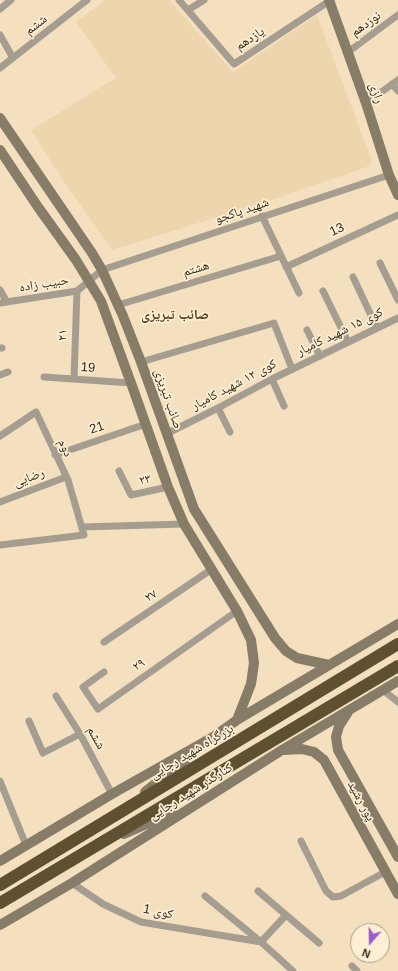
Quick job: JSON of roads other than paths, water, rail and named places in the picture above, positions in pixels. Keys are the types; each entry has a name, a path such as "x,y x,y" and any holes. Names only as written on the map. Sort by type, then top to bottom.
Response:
{"highway":[{"name":"بزرگراه شهید رجایی","path":"0,885 398,644"},
{"path":"0,903 398,666"}],"street":[{"path":"0,9 11,0"},
{"name":"ششم","path":"0,68 87,0"},
{"name":"یازدهم","path":"179,0 234,64 330,0"},
{"path":"188,10 204,0"},
{"name":"رازی","path":"330,0 366,103 389,175 398,195"},
{"name":"نوزدهم","path":"348,52 398,15"},
{"path":"0,35 13,58"},
{"path":"366,103 395,82 398,91"},
{"name":"صائب تبریزی","path":"0,118 102,270 124,316 194,509 275,638 286,651 297,658 329,665"},
{"path":"0,150 76,260 101,301 132,383 168,487 184,524 237,611 251,640 254,663 251,684 237,720"},
{"name":"شهید پاکجو","path":"102,270 389,175"},
{"name":"13","path":"286,267 398,215"},
{"path":"262,216 299,292"},
{"path":"76,260 85,263 91,259 92,253"},
{"name":"هشتم","path":"118,305 281,256"},
{"path":"380,263 398,300"},
{"name":"حبیب زاده","path":"3,302 76,291 102,270"},
{"path":"353,277 377,328"},
{"path":"0,290 3,302"},
{"name":"۲۱","path":"74,379 76,291"},
{"path":"323,291 348,342"},
{"path":"109,320 111,314 116,312 124,316"},
{"name":"کوی ۱۵ شهید کامیار","path":"292,369 398,318"},
{"path":"141,362 274,323 292,369"},
{"path":"307,330 320,356"},
{"name":"کوی ۱۲ شهید کامیار","path":"166,434 292,369"},
{"path":"0,375 8,372"},
{"name":"19","path":"44,377 132,383"},
{"path":"272,379 284,406"},
{"path":"218,408 230,432"},
{"name":"دوم","path":"0,436 36,412 66,476 84,535 0,545"},
{"name":"21","path":"55,455 146,424"},
{"name":"۲۳","path":"120,471 131,495 168,487"},
{"name":"رضایی","path":"0,502 66,476"},
{"path":"82,527 184,524"},
{"name":"۲۷","path":"104,642 212,569"},
{"name":"۲۹","path":"104,672 83,687 98,709 237,611"},
{"path":"123,810 213,737 237,720 398,624"},
{"name":"کنارگذر شهید رجایی","path":"0,925 72,883 206,797 398,681"},
{"path":"383,690 398,702"},
{"name":"ششم","path":"56,696 80,734 112,794"},
{"name":"پور رشید","path":"351,709 339,726 336,737 338,750 398,857"},
{"path":"29,721 43,753 80,734"},
{"path":"0,861 112,794 213,737"},
{"name":"پور رشید","path":"282,750 302,749 314,752 324,760 398,894"},
{"path":"0,781 26,845"},
{"path":"86,852 206,797"},
{"path":"301,841 326,891 333,897 341,896 385,872"},
{"name":"کوی 1","path":"72,883 103,904 141,922 261,942"},
{"path":"258,890 319,943"},
{"path":"206,896 293,971"},
{"path":"261,942 286,915"}],"district":[{"name":"صائب تبریزی","path":"175,315"}]}
